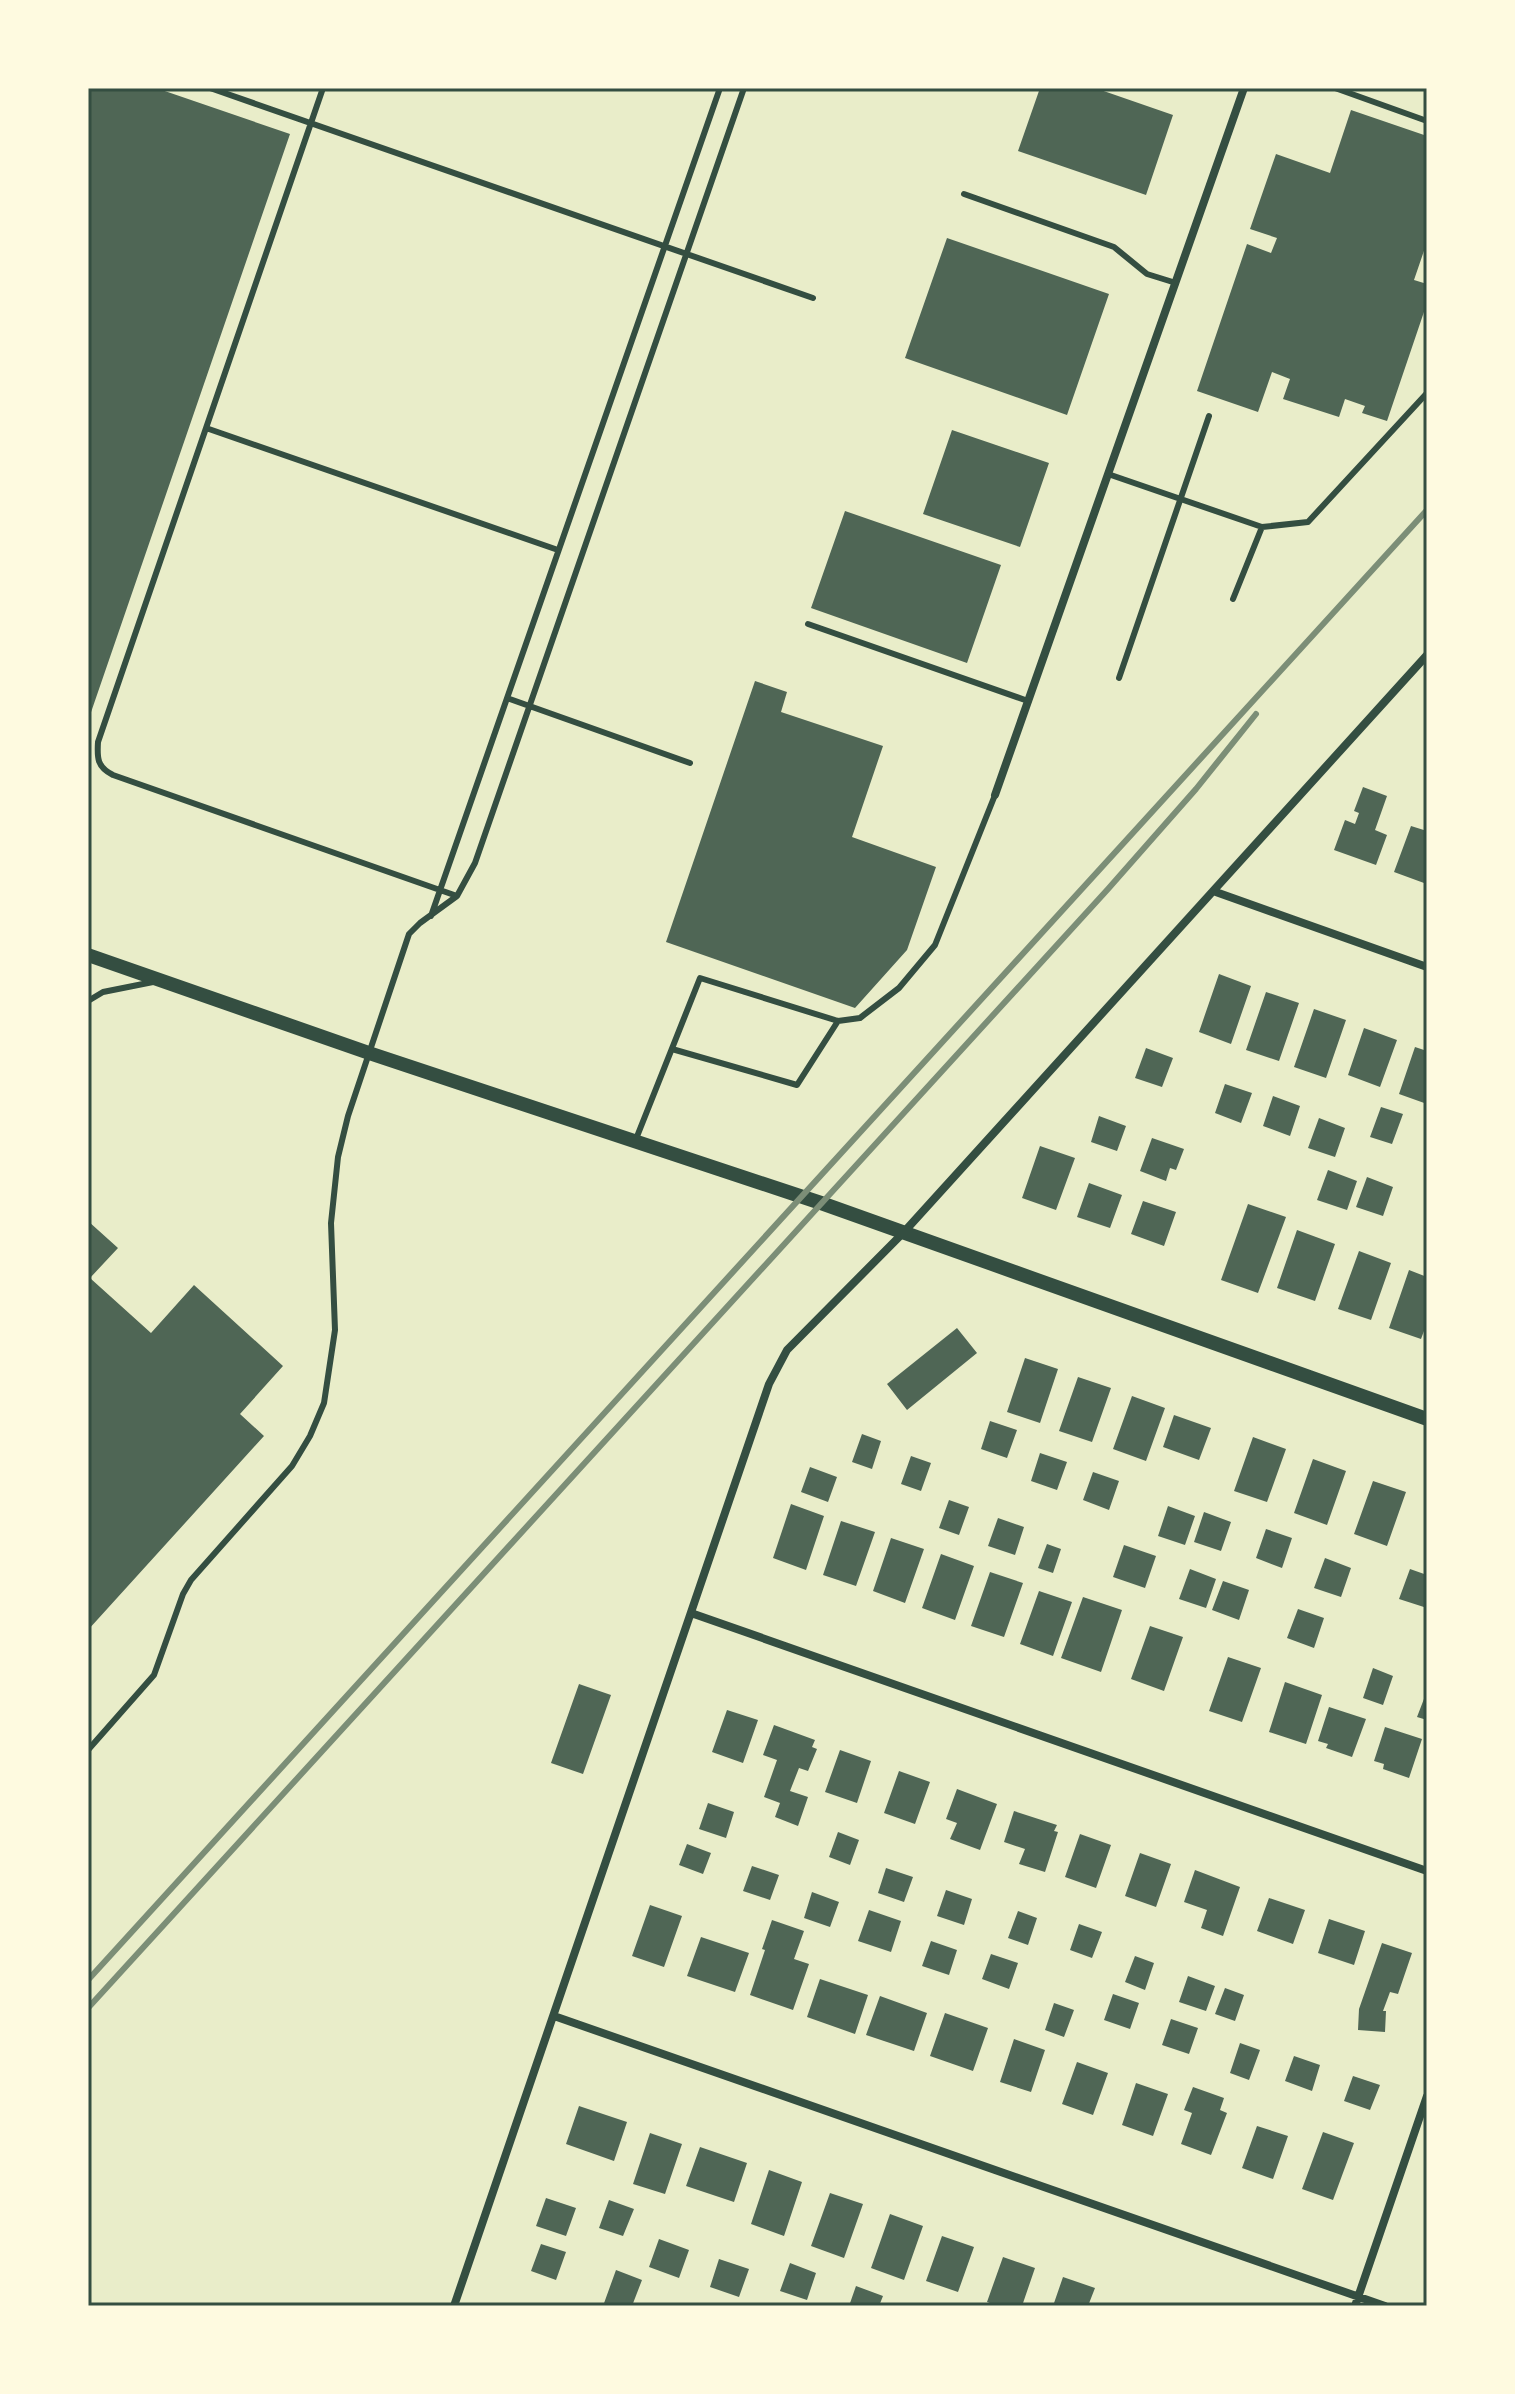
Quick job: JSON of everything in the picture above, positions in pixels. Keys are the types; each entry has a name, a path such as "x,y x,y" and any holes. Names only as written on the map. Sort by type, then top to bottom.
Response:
{"street":[{"path":"995,795 1244,88"},
{"path":"454,2306 769,1384 787,1350 904,1232 1427,655"},
{"path":"1213,891 1427,967"},
{"path":"88,955 369,1053 636,1139 1427,1419"},
{"path":"691,1613 1427,1871"},
{"path":"554,2016 1356,2301 1385,2306"},
{"path":"1356,2301 1427,2096"}],"lane":[{"path":"210,88 813,298"},
{"path":"323,88 98,742 98,763 104,771 113,775 457,896"},
{"path":"431,916 720,88"},
{"path":"88,1750 154,1675 191,1580 292,1466 310,1436 324,1403 335,1330 331,1223 344,1128 409,934 457,896 475,863 744,88"},
{"path":"1335,88 1427,121"},
{"path":"964,194 1114,247 1147,274 1176,283"},
{"path":"1108,474 1262,527 1308,522 1427,393"},
{"path":"1119,678 1209,416"},
{"path":"206,428 558,550"},
{"path":"1233,599 1262,527"},
{"path":"808,624 1028,701"},
{"path":"507,698 690,763"},
{"path":"636,1139 700,978 838,1021 860,1018 899,988 935,945 995,795"},
{"path":"88,1001 103,992 162,981"},
{"path":"672,1049 797,1085 838,1021"}],"building":[{"path":"88,88 156,88 290,134 88,721"},
{"path":"1040,88 1095,88 1173,115 1146,195 1018,151"},
{"path":"1351,110 1427,136 1427,242 1414,280 1427,284 1427,303 1387,421 1362,413 1365,406 1345,399 1339,417 1283,399 1290,379 1272,372 1258,412 1197,391 1247,244 1271,253 1277,238 1250,229 1276,154 1330,173"},
{"path":"947,238 1109,294 1067,415 905,358"},
{"path":"952,430 1049,463 1020,547 923,514"},
{"path":"845,511 1001,565 967,663 811,608"},
{"path":"755,681 787,692 781,712 883,746 852,837 936,867 907,950 855,1008 666,942"},
{"path":"1363,787 1387,796 1375,830 1387,835 1376,865 1334,850 1345,820 1355,824 1359,813 1354,811"},
{"path":"1411,826 1427,831 1427,875 1424,883 1394,872"},
{"path":"1219,974 1251,986 1231,1044 1199,1032"},
{"path":"1266,992 1299,1003 1279,1061 1246,1050"},
{"path":"1314,1009 1346,1020 1326,1078 1294,1067"},
{"path":"1364,1028 1397,1040 1380,1087 1348,1075"},
{"path":"1415,1047 1427,1051 1427,1104 1399,1094"},
{"path":"1146,1048 1173,1058 1162,1087 1135,1078"},
{"path":"1225,1084 1252,1093 1241,1123 1215,1113"},
{"path":"1273,1096 1300,1106 1290,1136 1263,1126"},
{"path":"1381,1107 1403,1114 1392,1144 1370,1137"},
{"path":"1099,1116 1126,1126 1117,1151 1091,1142"},
{"path":"1319,1118 1345,1128 1335,1157 1308,1148"},
{"path":"1152,1138 1184,1149 1176,1170 1170,1168 1166,1181 1140,1171"},
{"path":"1040,1146 1075,1158 1056,1210 1022,1198"},
{"path":"1328,1170 1357,1181 1347,1210 1317,1200"},
{"path":"1367,1177 1393,1187 1383,1216 1356,1207"},
{"path":"1089,1183 1122,1195 1110,1228 1077,1217"},
{"path":"1143,1201 1176,1212 1164,1246 1131,1234"},
{"path":"1248,1204 1286,1217 1258,1293 1221,1280"},
{"path":"88,1221 118,1248 90,1278 151,1333 194,1285 283,1366 240,1414 264,1436 88,1630"},
{"path":"1297,1230 1335,1244 1315,1301 1277,1288"},
{"path":"1359,1251 1391,1263 1371,1320 1338,1309"},
{"path":"1409,1270 1427,1277 1427,1323 1421,1339 1389,1328"},
{"path":"957,1328 977,1353 907,1410 887,1384"},
{"path":"1025,1358 1058,1369 1040,1423 1007,1412"},
{"path":"1078,1377 1111,1388 1092,1442 1059,1431"},
{"path":"1132,1396 1165,1408 1146,1461 1113,1449"},
{"path":"1174,1415 1211,1428 1199,1460 1163,1447"},
{"path":"990,1421 1017,1430 1007,1458 981,1449"},
{"path":"862,1434 881,1441 872,1469 852,1462"},
{"path":"1253,1437 1286,1449 1267,1502 1234,1491"},
{"path":"1040,1453 1067,1462 1057,1490 1031,1481"},
{"path":"911,1456 931,1463 921,1491 901,1484"},
{"path":"1313,1459 1346,1471 1327,1525 1294,1513"},
{"path":"810,1467 837,1477 828,1502 801,1492"},
{"path":"1093,1472 1119,1481 1109,1510 1083,1500"},
{"path":"1373,1481 1406,1492 1387,1546 1354,1534"},
{"path":"949,1500 969,1507 959,1535 939,1528"},
{"path":"791,1504 824,1516 806,1570 773,1558"},
{"path":"1168,1506 1195,1516 1185,1545 1158,1536"},
{"path":"1204,1512 1231,1522 1221,1551 1194,1542"},
{"path":"998,1518 1024,1527 1015,1555 988,1546"},
{"path":"841,1521 875,1532 856,1586 823,1575"},
{"path":"1266,1529 1292,1538 1282,1568 1256,1558"},
{"path":"891,1538 924,1549 905,1603 873,1591"},
{"path":"1047,1544 1061,1549 1053,1573 1038,1568"},
{"path":"1124,1545 1156,1556 1145,1588 1113,1577"},
{"path":"941,1554 974,1566 955,1620 922,1608"},
{"path":"1325,1558 1351,1568 1341,1597 1314,1588"},
{"path":"1190,1569 1216,1579 1206,1608 1179,1599"},
{"path":"1410,1569 1427,1575 1427,1608 1399,1599"},
{"path":"990,1572 1023,1583 1004,1637 971,1626"},
{"path":"1223,1581 1249,1590 1239,1620 1212,1610"},
{"path":"1039,1591 1072,1602 1053,1656 1020,1644"},
{"path":"1083,1597 1122,1610 1101,1672 1061,1658"},
{"path":"1298,1609 1324,1618 1314,1648 1287,1638"},
{"path":"1150,1626 1183,1637 1164,1691 1131,1679"},
{"path":"1228,1657 1261,1668 1242,1722 1209,1711"},
{"path":"1373,1668 1393,1676 1383,1705 1363,1698"},
{"path":"1285,1682 1322,1695 1306,1744 1269,1732"},
{"path":"579,1684 611,1695 583,1774 551,1763"},
{"path":"1427,1691 1427,1720 1417,1717"},
{"path":"1329,1707 1366,1719 1352,1757 1326,1748 1328,1744 1318,1741"},
{"path":"727,1710 758,1720 743,1763 712,1752"},
{"path":"774,1725 815,1740 812,1747 817,1749 808,1771 799,1768 790,1791 808,1797 798,1826 775,1817 780,1803 764,1797 777,1760 763,1755"},
{"path":"1385,1727 1422,1739 1409,1778 1383,1769 1384,1764 1374,1761"},
{"path":"840,1750 871,1761 857,1803 825,1792"},
{"path":"899,1771 930,1782 915,1824 884,1813"},
{"path":"957,1789 997,1804 980,1850 950,1839 957,1823 946,1819"},
{"path":"708,1803 734,1812 726,1838 699,1829"},
{"path":"1014,1811 1057,1825 1054,1831 1058,1832 1045,1872 1019,1864 1025,1849 1004,1842"},
{"path":"838,1832 859,1840 850,1865 829,1857"},
{"path":"1080,1834 1111,1845 1096,1888 1065,1877"},
{"path":"687,1844 711,1853 703,1874 679,1865"},
{"path":"1140,1853 1171,1864 1156,1907 1125,1896"},
{"path":"752,1866 779,1875 770,1900 743,1891"},
{"path":"886,1868 913,1877 904,1902 878,1893"},
{"path":"1195,1870 1240,1887 1223,1936 1201,1928 1207,1910 1184,1902"},
{"path":"946,1890 972,1899 964,1925 937,1916"},
{"path":"812,1892 839,1902 830,1927 804,1918"},
{"path":"1269,1898 1305,1910 1293,1944 1257,1931"},
{"path":"650,1905 682,1916 664,1967 632,1956"},
{"path":"869,1910 901,1921 891,1952 858,1941"},
{"path":"1018,1911 1037,1918 1028,1945 1008,1938"},
{"path":"1329,1919 1365,1931 1354,1965 1318,1953"},
{"path":"772,1920 804,1931 794,1959 809,1964 793,2010 750,1995"},
{"path":"1079,1924 1102,1932 1092,1958 1070,1950"},
{"path":"701,1937 749,1953 735,1992 687,1976"},
{"path":"931,1941 957,1950 949,1975 922,1966"},
{"path":"1382,1943 1412,1953 1398,1994 1390,1992 1383,2011 1386,2011 1385,2032 1358,2030 1359,2009"},
{"path":"991,1954 1018,1963 1009,1989 982,1979"},
{"path":"1135,1956 1154,1963 1145,1990 1125,1982"},
{"path":"1188,1976 1215,1986 1206,2011 1179,2002"},
{"path":"820,1979 868,1995 855,2034 807,2017"},
{"path":"1225,1988 1244,1995 1235,2021 1215,2014"},
{"path":"1113,1994 1139,2003 1130,2029 1104,2020"},
{"path":"880,1996 927,2013 914,2051 866,2035"},
{"path":"1054,2003 1074,2010 1064,2037 1045,2030"},
{"path":"945,2013 988,2028 973,2071 930,2056"},
{"path":"1171,2019 1198,2028 1189,2054 1162,2045"},
{"path":"1014,2039 1045,2050 1031,2092 1000,2082"},
{"path":"1240,2043 1260,2050 1249,2080 1230,2073"},
{"path":"1294,2056 1320,2065 1312,2091 1285,2081"},
{"path":"1077,2062 1108,2073 1093,2115 1062,2104"},
{"path":"1353,2076 1380,2085 1370,2110 1344,2101"},
{"path":"1136,2083 1168,2094 1153,2136 1122,2125"},
{"path":"1193,2087 1224,2098 1220,2110 1227,2113 1211,2155 1181,2144 1192,2113 1184,2110"},
{"path":"579,2106 627,2122 614,2161 566,2144"},
{"path":"1257,2126 1288,2136 1273,2179 1242,2168"},
{"path":"1323,2132 1354,2143 1333,2200 1302,2189"},
{"path":"650,2133 682,2144 665,2194 633,2184"},
{"path":"700,2147 747,2163 734,2202 686,2186"},
{"path":"769,2170 802,2182 784,2236 751,2224"},
{"path":"830,2193 863,2204 844,2258 811,2246"},
{"path":"546,2198 576,2208 566,2236 536,2226"},
{"path":"609,2200 634,2209 623,2236 599,2228"},
{"path":"890,2214 923,2226 904,2280 871,2268"},
{"path":"942,2236 974,2247 958,2292 926,2281"},
{"path":"659,2239 689,2250 679,2278 649,2267"},
{"path":"541,2244 566,2252 556,2280 531,2271"},
{"path":"1003,2257 1035,2268 1022,2306 998,2306 987,2302"},
{"path":"719,2259 749,2269 739,2297 710,2287"},
{"path":"790,2263 816,2273 807,2300 780,2291"},
{"path":"616,2270 642,2280 632,2306 603,2306"},
{"path":"1063,2277 1095,2288 1088,2306 1053,2306"},
{"path":"856,2286 883,2296 879,2306 849,2306"}],"railway":[{"path":"88,1980 1427,510"},
{"path":"88,2008 1108,889 1196,789 1256,714"}]}
